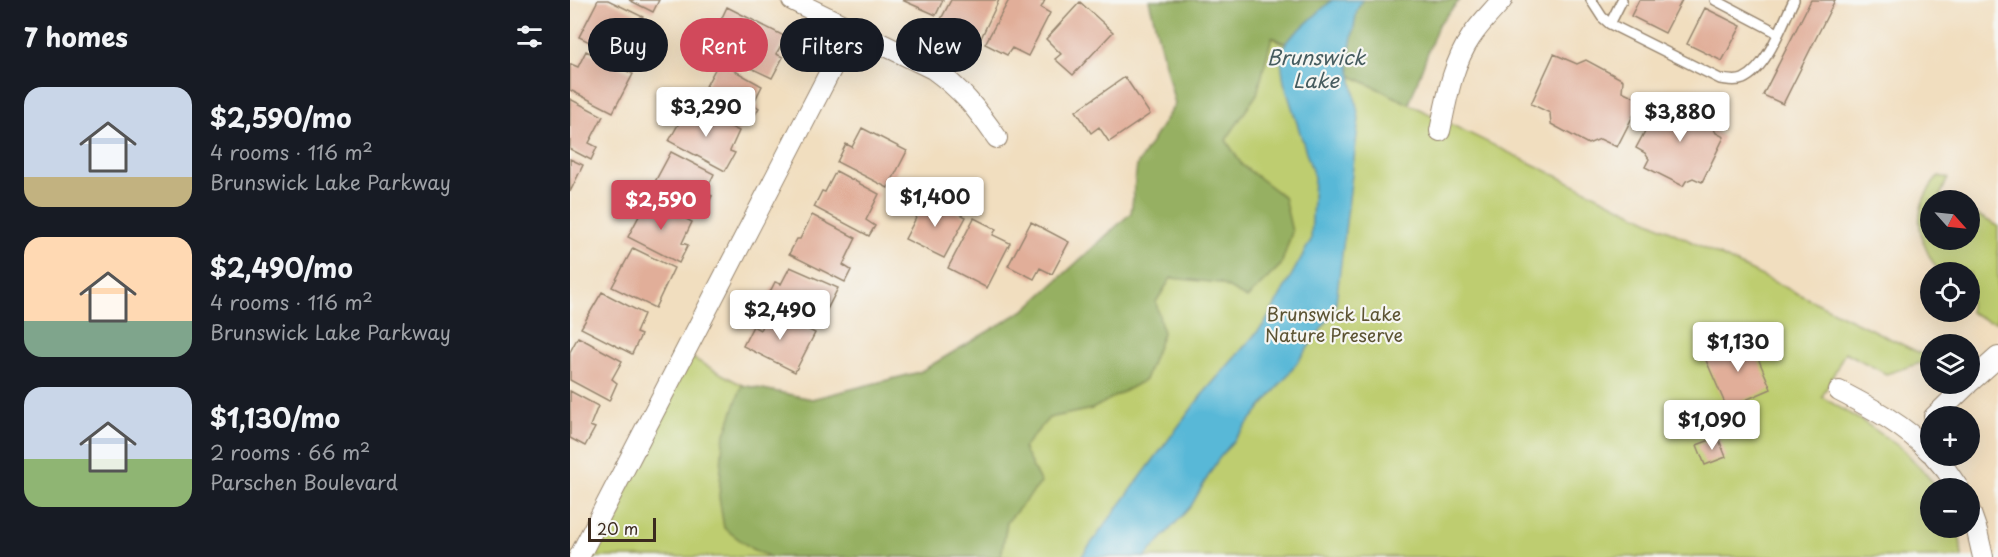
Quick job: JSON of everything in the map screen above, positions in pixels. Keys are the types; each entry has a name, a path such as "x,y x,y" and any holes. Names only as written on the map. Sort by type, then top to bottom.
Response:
{"street":[{"path":"792,0 829,18"},
{"path":"1440,131 1448,89 1461,54 1477,29 1502,0"},
{"path":"884,45 933,69 950,82 980,113 997,138"},
{"path":"579,557 830,72"},
{"path":"1980,373 1998,357"},
{"path":"1839,391 1886,416 1920,442"},
{"path":"1945,406 1958,394"},
{"path":"1916,438 1920,433"},
{"path":"1979,538 1983,557"}],"lane":[{"path":"1591,0 1602,17 1610,24 1720,79 1730,81 1751,75 1762,63 1794,0"},
{"path":"1610,24 1622,0"},
{"path":"1716,0 1778,33"}],"green space":[{"path":"1149,0 1460,0 1438,25 1409,104 1272,37 1257,94 1226,140 1242,165 1284,197 1292,232 1281,265 1247,298 1220,283 1171,278 1156,302 1163,333 1145,380 1092,409 1049,418 1023,448 1041,483 1007,522 1001,557 770,557 752,549 724,528 719,497 723,440 742,385 812,399 920,372 1026,309 1131,213 1137,165 1175,104"},
{"name":"Brunswick Lake Nature Preserve","path":"1174,0 1196,0 1920,353 1920,363 1886,374 1845,352 1822,397 1904,450 1929,478 1920,478 1920,538 1960,538 1962,557 579,557 685,354 742,385 812,399 920,372 1026,309 1131,213 1194,103"},
{"path":"1939,176 1948,178 1943,190 1929,190"},
{"path":"1980,216 1998,226 1998,322 1980,317 1980,262 1933,262 1927,250 1980,250"}],"water":[{"name":"Brunswick Lake","path":"1332,0 1362,0 1357,10 1348,59 1359,119 1335,310 1291,371 1217,461 1191,506 1145,557 1081,557 1201,396 1265,323 1311,240 1314,177 1284,82 1280,54 1287,41"}],"building":[{"path":"598,0 608,0 643,17 642,18 589,18"},
{"path":"629,0 659,0 653,12"},
{"path":"902,0 943,0 936,15"},
{"path":"951,0 999,0 982,36 982,18 942,18"},
{"path":"1009,0 1045,0 1041,8 1050,13 1028,56 1012,48 1007,55 985,44"},
{"path":"1639,0 1682,0 1665,33 1631,16"},
{"path":"1811,0 1835,0 1783,104 1763,95"},
{"path":"1080,2 1113,32 1073,75 1055,59 1061,54 1046,39"},
{"path":"727,7 749,18 722,18"},
{"path":"1705,8 1741,26 1722,61 1687,44"},
{"path":"588,19 588,41 579,37"},
{"path":"768,28 780,34 780,47 776,54 780,56 780,63 772,78 759,72 768,72"},
{"path":"586,51 588,52 588,72 629,72 633,74 613,112 570,90 570,66 571,64 578,67"},
{"path":"1554,54 1577,64 1586,60 1623,80 1622,91 1641,100 1617,147 1600,139 1588,144 1551,124 1550,113 1531,104"},
{"path":"714,72 737,72 762,86 753,104 759,108 749,125 699,99"},
{"path":"1125,77 1150,114 1109,142 1099,127 1091,133 1076,111"},
{"path":"570,99 603,116 589,143 597,147 591,160 570,149"},
{"path":"1678,101 1716,121 1713,127 1716,133 1724,137 1702,182 1693,178 1686,181 1683,186 1645,167 1649,159 1645,153 1636,148 1659,105 1668,110"},
{"path":"689,105 739,131 730,151 735,153 725,171 669,141"},
{"path":"862,128 907,151 888,188 837,162 846,144 852,147"},
{"path":"671,152 714,174 705,193 712,196 702,216 650,191"},
{"path":"570,159 583,165 570,192"},
{"path":"836,171 879,194 866,220 875,226 869,236 814,207"},
{"path":"927,197 966,217 944,258 905,239"},
{"path":"648,199 692,222 682,243 688,245 679,263 628,237"},
{"path":"812,215 856,238 843,265 851,270 845,282 789,254 797,239 800,239"},
{"path":"974,218 996,229 993,235 1010,243 987,288 948,268"},
{"path":"1031,222 1069,242 1052,274 1040,268 1034,279 1008,266"},
{"path":"633,248 674,268 655,308 612,287"},
{"path":"790,267 838,288 819,325 766,300 775,282 781,284"},
{"path":"602,292 644,314 636,333 641,335 632,354 581,328"},
{"path":"770,310 815,333 795,372 743,346 753,326 760,330"},
{"path":"578,337 622,361 612,379 617,383 609,401 570,380 570,352"},
{"path":"1750,339 1771,389 1727,408 1705,358"},
{"path":"570,391 598,406 590,426 595,428 585,446 570,438"},
{"path":"1718,437 1726,457 1705,465 1697,445"}]}
